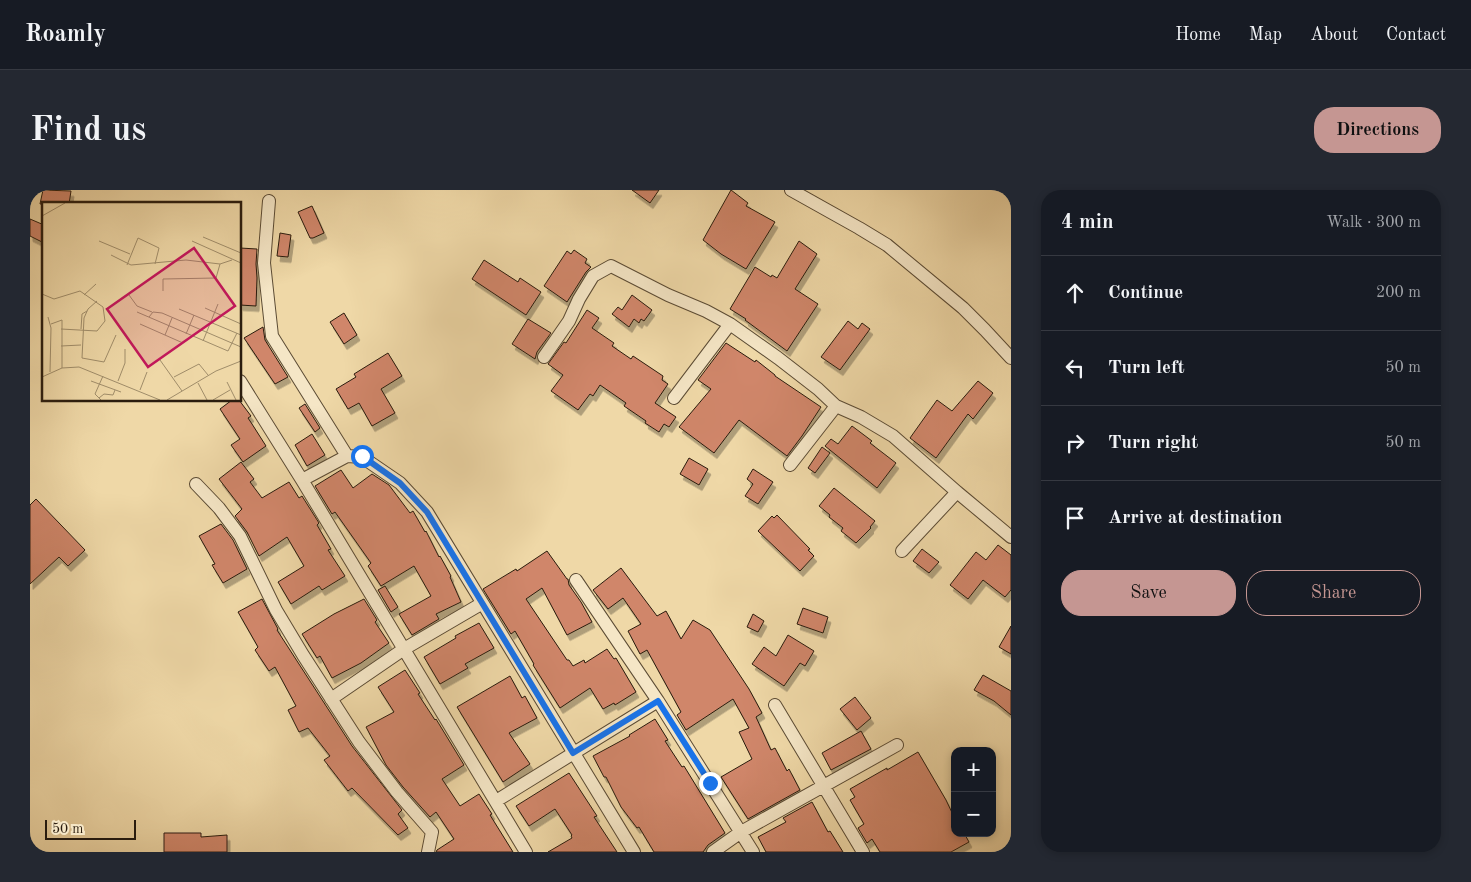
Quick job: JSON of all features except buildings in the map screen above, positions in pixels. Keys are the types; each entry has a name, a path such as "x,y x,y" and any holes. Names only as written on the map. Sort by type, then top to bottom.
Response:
{"street":[{"path":"791,190 887,245 963,308 1011,358"},
{"path":"269,201 264,263 272,336 348,456"},
{"path":"544,357 569,321 579,299 593,276 611,266 668,296 706,311 730,324 812,384 836,406 861,417 894,436 957,492 1011,536"},
{"path":"674,398 730,324"},
{"path":"241,383 302,480 526,852"},
{"path":"790,465 836,406"},
{"path":"302,480 348,456 362,456 400,483 427,512 481,604 634,852"},
{"path":"196,484 219,508 240,536 276,610 303,656 359,742 397,792 432,832 428,852"},
{"path":"902,551 957,492"},
{"path":"576,580 658,701 753,852"},
{"path":"332,699 404,649 481,604"},
{"path":"496,801 658,701"},
{"path":"775,705 863,852"},
{"path":"713,852 741,832 897,745"}],"route":[{"path":"362,456 400,483 427,512 573,753 658,701 710,783"}]}
